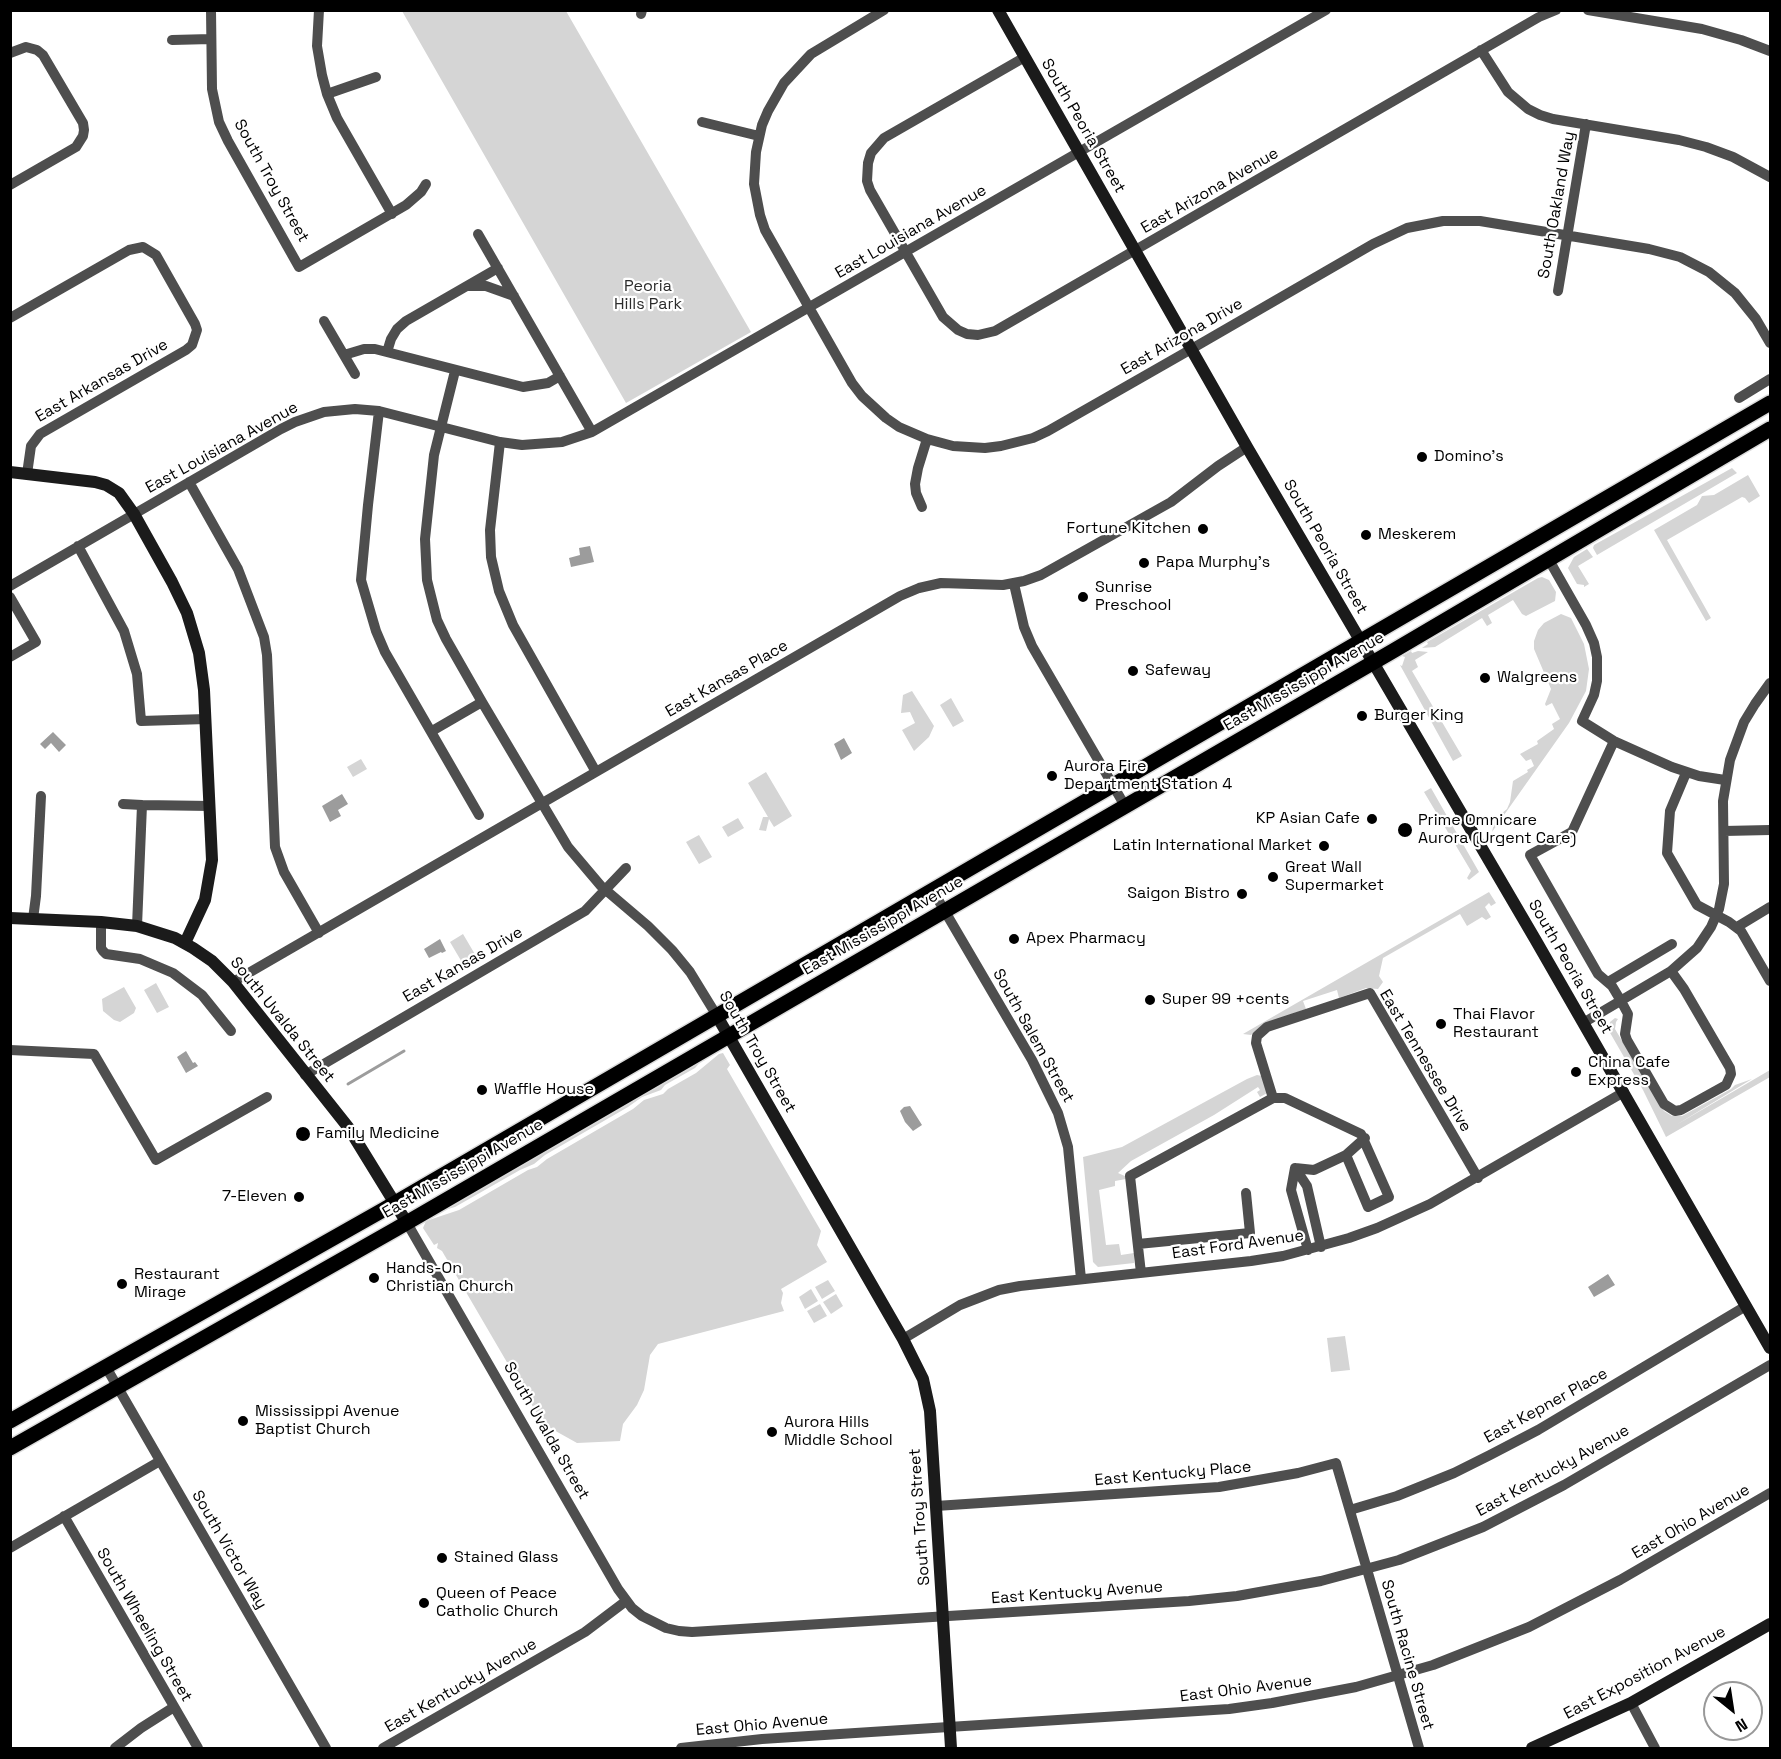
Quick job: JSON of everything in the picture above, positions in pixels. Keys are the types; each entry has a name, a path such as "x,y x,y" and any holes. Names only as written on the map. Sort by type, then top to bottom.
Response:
{"main road":[{"name":"East Mississippi Avenue","path":"10,1421 395,1203 1770,403"},
{"name":"East Mississippi Avenue","path":"10,1448 407,1223 1374,662 1770,429"},
{"path":"1548,560 1545,552 1551,543 1615,494"}],"street":[{"name":"South Troy Street","path":"210,10 212,89 219,122 299,267 392,214"},
{"path":"319,10 317,46 327,94 337,118 392,214 417,197 426,184"},
{"name":"East Arizona Drive","path":"884,10 825,45 799,65 775,96 759,136 754,168 756,200 774,249 843,369 862,396 893,422 927,439 953,446 985,448 1033,438 1373,244 1407,228 1443,221 1461,220 1656,250 1695,264 1736,293 1756,319 1770,343"},
{"name":"South Peoria Street","path":"998,10 1247,447 1624,1092 1770,1348"},
{"name":"East Louisiana Avenue","path":"10,586 302,419 340,410 379,411 500,442 527,445 552,444 592,432 1326,10"},
{"name":"East Arizona Avenue","path":"1025,57 884,138 871,153 867,170 870,190 943,317 958,330 978,335 995,331 1481,50 1539,17 1556,10"},
{"path":"1588,10 1622,13 1702,29 1770,51"},
{"path":"172,40 211,39"},
{"path":"10,53 26,47 37,50 43,55 83,123 84,130 81,142 76,147 10,185"},
{"path":"1481,50 1508,92 1528,109 1553,119 1679,140 1706,147 1733,157 1770,177"},
{"path":"327,94 376,77"},
{"path":"702,122 759,136"},
{"name":"South Oakland Way","path":"1558,291 1586,124"},
{"path":"478,234 592,432"},
{"name":"East Arkansas Drive","path":"10,318 135,248 143,247 156,255 195,324 196,338 192,345 40,434 31,446 27,474"},
{"path":"387,352 397,329 406,321 498,268"},
{"path":"465,287 486,286 514,296"},
{"path":"324,321 355,375"},
{"path":"344,355 364,349 387,352 523,387 548,383 560,376"},
{"name":"South Troy Street","path":"456,371 431,470 424,539 427,580 434,608 442,629 482,702 541,804 575,856 606,891 648,926 672,950 690,972 729,1036 919,1369 928,1399 951,1749"},
{"path":"1739,398 1770,379"},
{"path":"379,411 361,570 362,580 382,647 479,815"},
{"path":"922,507 915,484 927,439"},
{"path":"500,442 490,530 491,557 499,591 513,625 596,772"},
{"name":"East Kansas Place","path":"233,982 909,591 941,583 993,585 1014,584 1033,579 1171,502 1247,447"},
{"path":"10,472 102,483 119,493 134,514 175,587 192,626 201,668 206,719 212,850 210,881 202,911 185,944"},
{"path":"189,482 238,569 264,637 267,656 275,847 284,872 319,933"},
{"path":"78,546 117,615 128,641 137,674 141,721 206,719"},
{"path":"1548,560 1586,625 1597,657 1597,681 1594,695 1582,721 1614,741 1686,773 1725,780"},
{"path":"1014,584 1024,627 1032,646 1125,806"},
{"path":"10,597 36,642 10,657"},
{"path":"1583,1023 1671,971 1697,948 1716,916 1724,884 1725,780 1736,740 1744,722 1770,683"},
{"path":"432,731 482,702"},
{"path":"1614,741 1572,832 1530,855 1598,974 1608,982 1621,1001 1628,1014 1625,1034 1627,1040 1665,1106 1675,1111 1681,1110 1726,1084 1729,1080 1730,1068 1671,971"},
{"path":"1686,773 1670,811 1667,853 1697,905 1737,927 1770,981"},
{"path":"33,919 41,796"},
{"path":"123,804 210,806"},
{"path":"137,926 142,805"},
{"path":"1724,831 1770,830"},
{"name":"East Kansas Drive","path":"305,1075 585,911 626,868"},
{"name":"South Salem Street","path":"933,891 1032,1060 1058,1113 1068,1147 1082,1279"},
{"path":"1737,927 1770,907"},
{"name":"South Uvalda Street","path":"10,918 101,922 137,926 162,933 185,944 212,962 233,982 354,1135 626,1601"},
{"path":"101,922 101,948 106,954 135,958 158,965 173,973 202,995 231,1031"},
{"path":"1608,982 1672,944"},
{"name":"East Tennessee Drive","path":"1273,1098 1256,1043 1257,1036 1267,1028 1370,993 1478,1178"},
{"path":"10,1050 94,1053 156,1160 267,1097"},
{"name":"East Ford Avenue","path":"903,1339 960,1305 979,1297 1020,1286 1251,1261 1321,1247 1377,1228 1409,1215 1478,1178 1624,1092"},
{"path":"1141,1273 1130,1176 1273,1098 1285,1098 1361,1134 1365,1138 1389,1197 1368,1207 1346,1155"},
{"path":"1295,1168 1314,1170 1346,1155 1365,1138"},
{"path":"1295,1168 1307,1186 1321,1247"},
{"path":"1295,1168 1291,1190 1308,1250"},
{"path":"1138,1244 1250,1233 1246,1193"},
{"name":"East Kepner Place","path":"1350,1510 1397,1496 1454,1473 1490,1455 1538,1430 1746,1306"},
{"name":"East Kentucky Avenue","path":"383,1749 585,1632 626,1601 642,1616 654,1623 666,1628 692,1632 1189,1601 1309,1584 1367,1569 1442,1544 1525,1507 1770,1365"},
{"path":"10,1413 87,1369 106,1366"},
{"name":"South Victor Way","path":"106,1366 326,1749"},
{"path":"10,1548 160,1461"},
{"name":"East Kentucky Place","path":"936,1506 1219,1487 1298,1473 1336,1463 1367,1569"},
{"name":"East Ohio Avenue","path":"681,1749 762,1738 1229,1708 1314,1696 1398,1676 1482,1647 1566,1610 1770,1493"},
{"name":"South Wheeling Street","path":"64,1516 198,1749"},
{"name":"South Racine Street","path":"1367,1569 1419,1749"},
{"name":"East Exposition Avenue","path":"1532,1749 1631,1703 1770,1624"},
{"path":"1631,1703 1655,1749"},
{"path":"115,1749 141,1728 174,1707"}],"green space":[{"name":"Peoria Hills Park","path":"402,11 566,11 751,332 626,403"},
{"path":"1732,468 1737,473 1597,555 1593,548 1594,545"},
{"path":"1748,475 1760,496 1749,503 1742,497 1667,540 1711,618 1706,621 1654,530 1697,505 1702,496 1714,495"},
{"path":"1587,549 1593,557 1578,566 1589,584 1584,587 1584,585 1577,584 1568,568 1574,557"},
{"path":"1542,577 1549,580 1556,592 1555,601 1526,616 1522,614 1513,600 1488,615 1492,623 1487,626 1482,618 1435,647 1422,648 1428,644 1427,642"},
{"path":"1561,614 1571,618 1584,644 1589,669 1586,691 1569,723 1492,832 1495,819 1507,809 1510,802 1513,781 1534,766 1531,759 1526,761 1520,754 1538,744 1537,741 1554,729 1552,724 1560,719 1552,703 1546,706 1545,704 1551,689 1534,649 1534,641 1538,630 1544,623"},
{"path":"1411,651 1412,653 1428,652 1415,660 1418,667 1412,671 1462,756 1453,761 1400,665 1402,666 1405,657 1402,656"},
{"path":"912,691 934,726 929,737 914,751 902,730 915,723 910,712 901,713 903,695"},
{"path":"951,698 964,721 953,727 940,705"},
{"path":"361,759 367,769 353,777 347,767"},
{"path":"766,772 792,816 774,827 769,819 766,831 759,830 763,817 768,817 748,783"},
{"path":"1431,788 1479,872 1469,880 1467,878 1471,871 1424,792"},
{"path":"738,818 744,828 728,837 722,827"},
{"path":"699,835 712,857 699,864 686,842"},
{"path":"1489,892 1496,903 1491,906 1489,903 1485,907 1491,917 1486,920 1482,917 1467,926 1460,914 1383,958 1379,976 1383,982 1378,989 1366,988 1339,998 1337,990 1303,1001 1306,1009 1262,1025 1251,1035 1243,1034"},
{"path":"463,934 476,956 463,964 450,942"},
{"path":"156,983 169,1007 157,1013 144,990"},
{"path":"124,987 136,1008 134,1013 120,1022 103,1011 102,999"},
{"path":"1615,1018 1618,1019 1615,1029 1664,1111 1672,1116 1682,1116 1735,1085 1752,1079 1676,1125 1770,1070 1770,1077 1666,1137 1643,1090 1609,1031 1610,1022"},
{"path":"723,1053 730,1065 727,1069 821,1231 817,1245 827,1262 781,1289 783,1293 781,1303 784,1311 658,1344 650,1355 644,1390 637,1405 623,1424 620,1441 577,1443 543,1424 442,1251 437,1248 438,1243 434,1245 423,1228 426,1221 459,1210 537,1167 644,1100 663,1094"},
{"path":"703,1059 695,1068 665,1085 661,1090 642,1097 545,1155 534,1164 455,1207 437,1212"},
{"path":"1257,1075 1262,1076 1269,1092 1260,1097 1257,1092 1260,1090 1258,1087 1214,1115 1131,1161 1118,1173 1127,1177 1126,1179 1115,1181 1115,1186 1099,1190 1106,1245 1119,1244 1121,1255 1134,1253 1134,1263 1098,1267 1093,1262 1083,1157 1122,1147"},
{"path":"828,1280 835,1291 822,1299 815,1287"},
{"path":"811,1289 818,1301 805,1309 799,1297"},
{"path":"836,1294 843,1306 831,1314 823,1302"},
{"path":"820,1304 827,1316 814,1323 807,1311"},
{"path":"1345,1336 1350,1370 1331,1372 1327,1338"}],"shaded area":[{"path":"590,546 594,562 571,567 569,558 580,555 579,548"},
{"path":"53,732 66,745 59,752 51,743 45,749 40,744"},
{"path":"844,738 852,753 841,760 834,744"},
{"path":"342,794 348,804 338,810 341,816 330,822 322,806"},
{"path":"440,939 446,951 429,958 424,949"},
{"path":"186,1051 193,1063 195,1062 198,1066 186,1073 177,1057"},
{"path":"910,1106 922,1125 913,1131 905,1122 900,1111"},
{"path":"1608,1274 1615,1285 1594,1297 1588,1287"}],"waterway":[{"path":"348,1084 404,1051"}],"place":[{"name":"Domino's","path":"1422,457"},
{"name":"Fortune Kitchen","path":"1203,529"},
{"name":"Meskerem","path":"1366,535"},
{"name":"Papa Murphy's","path":"1144,563"},
{"name":"Sunrise Preschool","path":"1083,597"},
{"name":"Safeway","path":"1133,671"},
{"name":"Walgreens","path":"1485,678"},
{"name":"Burger King","path":"1362,716"},
{"name":"Aurora Fire Department Station 4","path":"1052,776"},
{"name":"KP Asian Cafe","path":"1372,819"},
{"name":"Prime Omnicare Aurora (Urgent Care)","path":"1405,830"},
{"name":"Latin International Market","path":"1324,846"},
{"name":"Great Wall Supermarket","path":"1273,877"},
{"name":"Saigon Bistro","path":"1242,894"},
{"name":"Apex Pharmacy","path":"1014,939"},
{"name":"Super 99 +cents","path":"1150,1000"},
{"name":"Thai Flavor Restaurant","path":"1441,1024"},
{"name":"China Cafe Express","path":"1576,1072"},
{"name":"Waffle House","path":"482,1090"},
{"name":"Family Medicine","path":"303,1134"},
{"name":"7-Eleven","path":"299,1197"},
{"name":"Hands-On Christian Church","path":"374,1278"},
{"name":"Restaurant Mirage","path":"122,1284"},
{"name":"Mississippi Avenue Baptist Church","path":"243,1421"},
{"name":"Aurora Hills Middle School","path":"772,1432"},
{"name":"Stained Glass","path":"442,1558"},
{"name":"Queen of Peace Catholic Church","path":"424,1603"}]}
